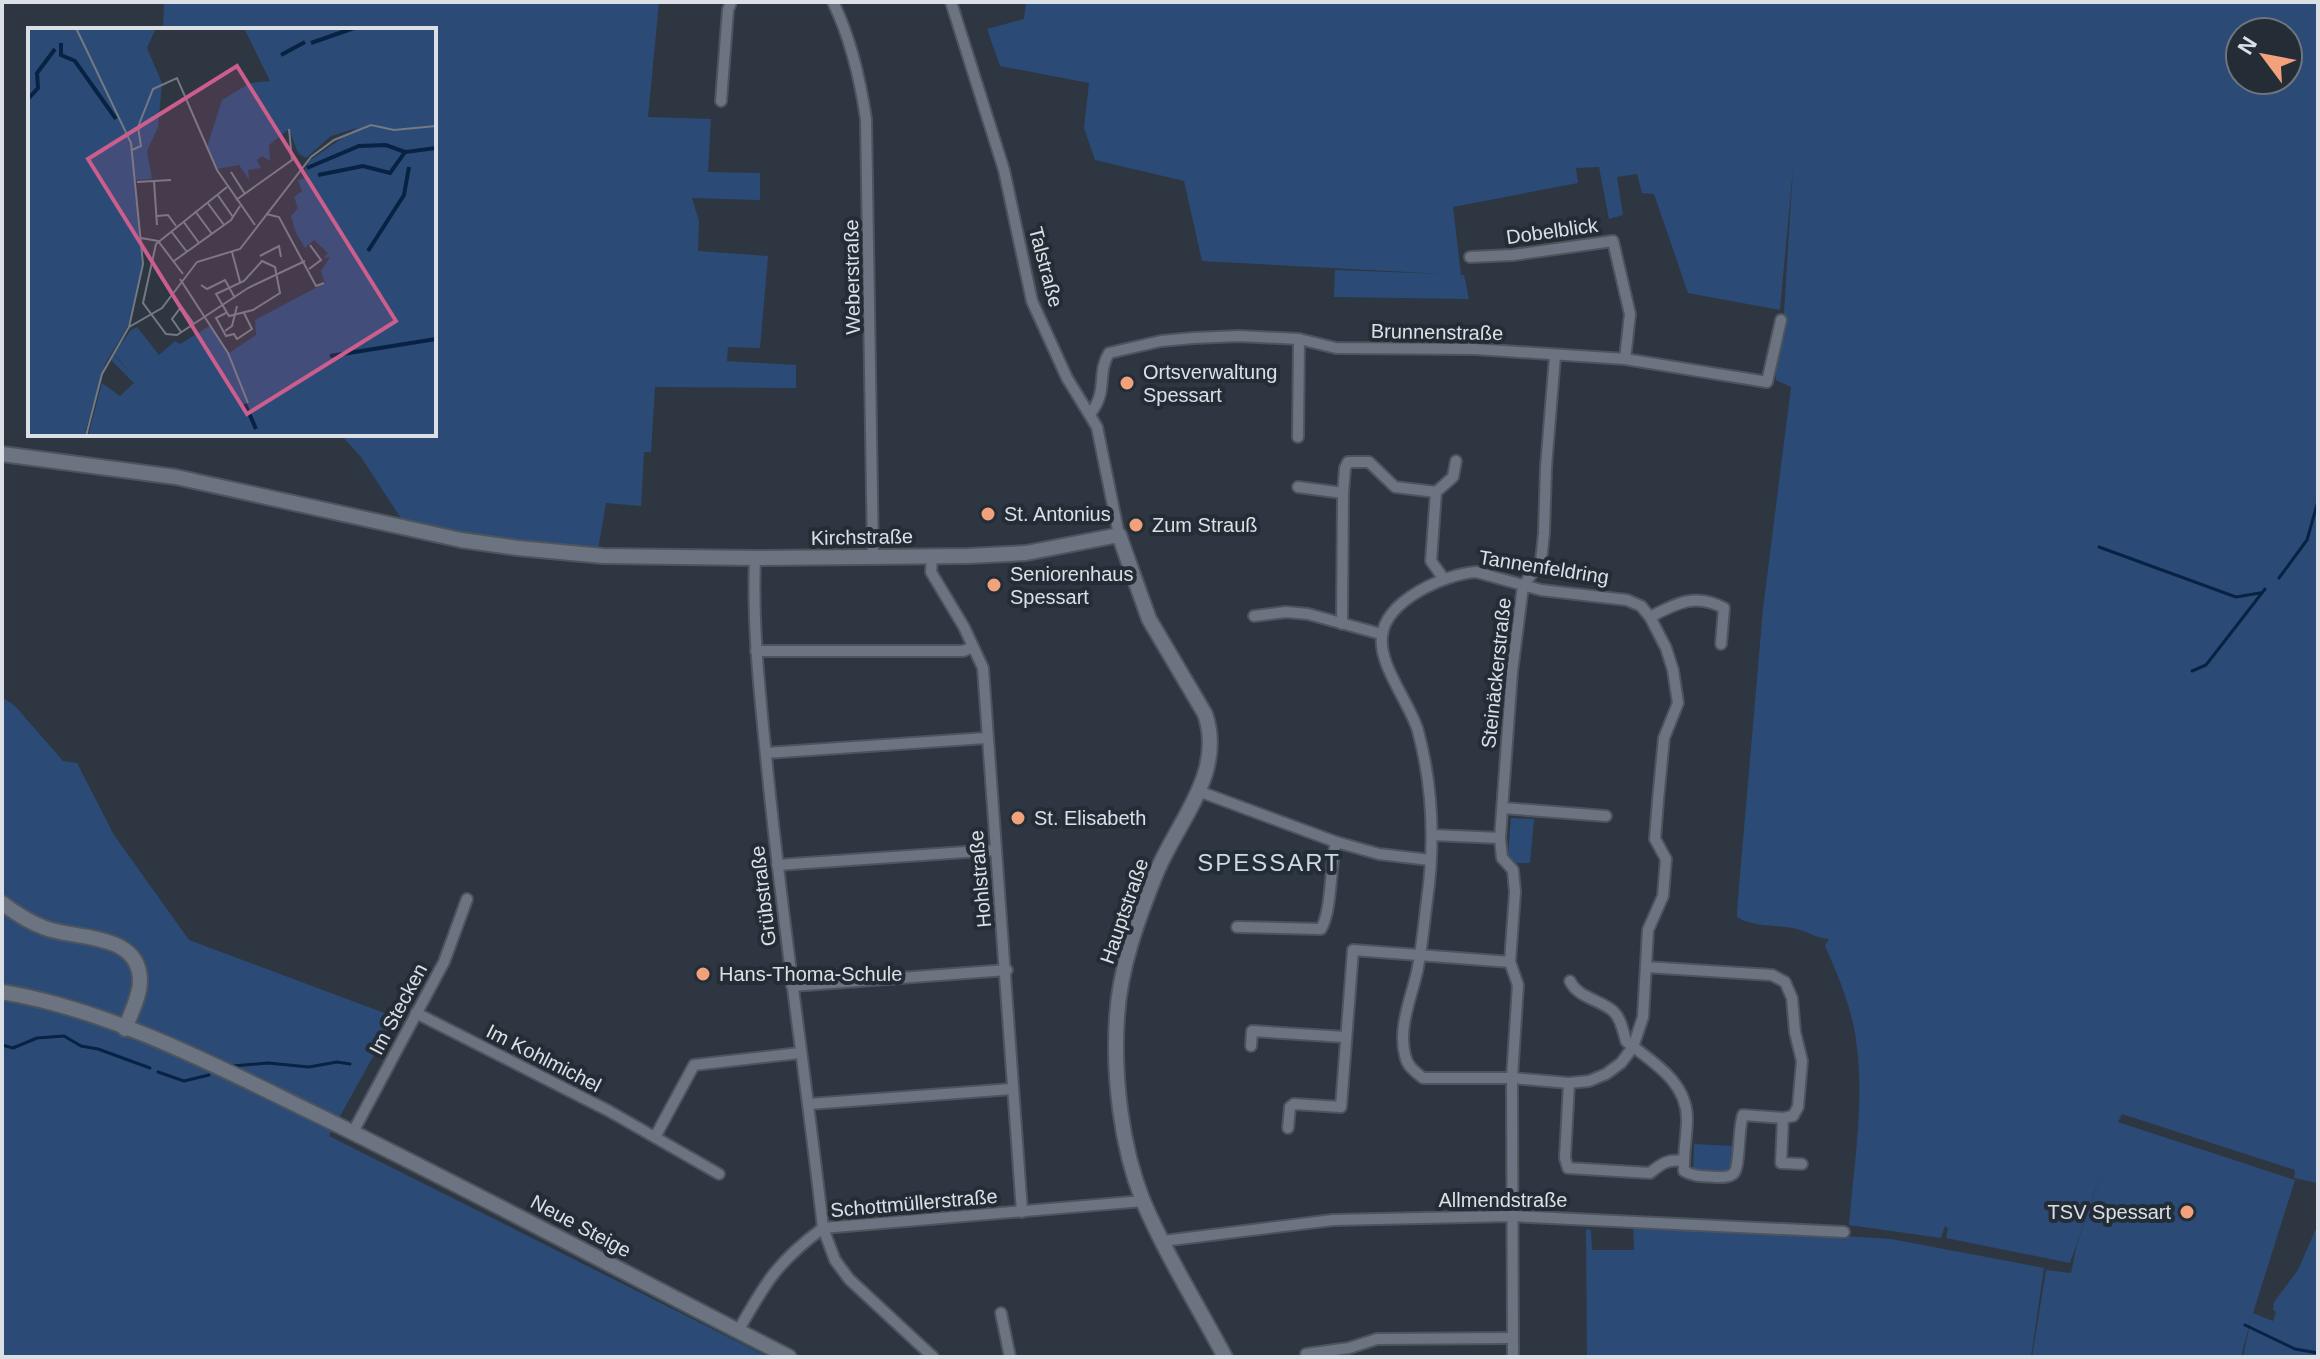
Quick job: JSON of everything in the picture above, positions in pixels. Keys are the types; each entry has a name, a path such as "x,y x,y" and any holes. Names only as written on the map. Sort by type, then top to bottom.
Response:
{"street":[{"path":"721,101 731,2"},
{"name":"Weberstraße","path":"833,2 860,79 866,119 873,557"},
{"name":"Talstraße","path":"951,2 1004,170 1032,301 1067,378 1100,436 1119,535"},
{"name":"Dobelblick","path":"1470,257 1525,254 1613,241 1630,314 1625,359"},
{"name":"Brunnenstraße","path":"1090,414 1099,403 1103,389 1103,363 1109,353 1161,341 1239,336 1299,339 1336,348 1475,349 1625,359 1767,382 1781,320"},
{"path":"1298,437 1299,339"},
{"name":"Steinäckerstraße","path":"1513,1357 1512,1078 1518,985 1510,962 1515,892 1513,870 1502,858 1500,838 1512,672 1523,586 1541,561 1555,356"},
{"name":"Kirchstraße","path":"2,454 176,477 461,540 603,556 755,558 1026,553 1119,535"},
{"path":"1444,579 1431,561 1436,492 1453,477 1456,461"},
{"path":"1342,624 1343,493 1348,462 1369,462 1395,487 1436,492"},
{"path":"1298,487 1343,493"},
{"name":"Hauptstraße","path":"1119,535 1149,619 1199,701 1210,728 1210,757 1198,791 1155,874 1123,976 1117,1016 1117,1063 1122,1111 1129,1156 1143,1201 1225,1357"},
{"name":"Hohlstraße","path":"932,556 931,572 983,668 1022,1212"},
{"name":"Grübstraße","path":"755,558 753,605 756,651 777,865 823,1228 835,1260 849,1279 933,1357"},
{"name":"Tannenfeldring","path":"1381,634 1392,611 1400,604 1444,579 1476,572 1523,586 1627,600 1641,606 1650,617"},
{"path":"1254,616 1286,612 1308,614 1381,634 1383,652 1417,729 1431,801 1433,835 1419,954 1407,1006 1404,1053 1409,1067 1423,1078 1589,1081 1621,1063 1633,1047 1643,1017 1648,930 1663,896 1666,859 1655,839 1664,738 1678,703 1670,659 1650,617 1679,602 1713,602 1724,608 1721,644"},
{"path":"756,651 963,651 973,647"},
{"path":"766,753 986,738"},
{"path":"1198,791 1336,842 1379,854 1430,860"},
{"path":"1503,808 1606,816"},
{"path":"1433,835 1500,838"},
{"path":"1237,927 1321,929 1326,920 1330,865 1336,842"},
{"path":"777,865 995,850"},
{"name":"Im Stecken","path":"353,1132 444,962 467,899"},
{"path":"2,903 47,929 100,939 119,946 131,956 138,965 140,983 125,1029"},
{"path":"1288,1128 1290,1107 1294,1104 1341,1107 1353,950 1510,962"},
{"path":"1570,981 1574,990 1615,1012 1626,1041 1654,1060 1682,1095 1687,1114 1684,1171 1692,1175 1732,1175 1737,1169 1743,1115 1783,1118 1793,1116 1798,1107 1802,1061 1792,998 1785,982 1772,975 1646,967"},
{"path":"792,986 1007,970"},
{"name":"Neue Steige","path":"2,992 75,1010 199,1058 353,1132 789,1357"},
{"name":"Im Kohlmichel","path":"416,1013 655,1137 719,1174"},
{"path":"1251,1046 1252,1031 1345,1037"},
{"path":"655,1137 694,1065 800,1053"},
{"path":"1569,1083 1565,1158 1568,1168 1650,1173 1671,1160 1684,1161"},
{"path":"809,1104 1012,1089"},
{"path":"1783,1118 1781,1163 1802,1164"},
{"name":"Schottmüllerstraße","path":"738,1331 777,1267 793,1249 823,1228 1143,1201"},
{"name":"Allmendstraße","path":"1163,1241 1333,1220 1511,1216 1844,1232"},
{"path":"1001,1313 1010,1357"},
{"path":"1306,1354 1350,1352 1377,1339 1512,1338"}],"shaded area":[{"path":"164,2 659,2 648,117 711,119 708,172 760,173 760,200 692,198 699,221 698,251 768,256 760,348 728,347 727,361 796,365 796,388 655,387 651,452 644,452 641,506 606,503 598,550 534,546 406,526 361,457 342,436 436,436 436,28 163,28"},
{"path":"1026,2 2318,2 2318,1183 2294,1178 2295,1170 2122,1114 2118,1122 2295,1180 2253,1313 2273,1321 2276,1312 2273,1310 2274,1302 2298,1270 2318,1224 2318,1357 2243,1357 2252,1314 2241,1357 2032,1357 2046,1270 2071,1273 2077,1244 2118,1124 2070,1263 1946,1238 1948,1228 1945,1226 1941,1238 1849,1225 1858,1132 1858,1063 1848,1004 1825,946 1829,939 1797,929 1751,923 1737,917 1763,609 1791,387 1776,380 1776,361 1784,313 1793,168 1780,310 1688,293 1654,194 1642,193 1637,174 1617,177 1623,215 1609,219 1599,167 1576,168 1578,183 1453,207 1461,275 1464,275 1469,299 1334,297 1335,270 1445,274 1202,261 1184,181 1095,160 1084,128 1089,83 1000,66 987,29 1024,19"},
{"path":"2,697 15,706 63,761 77,763 114,835 189,940 395,1017 329,1136 768,1357 2,1357"},
{"path":"1511,818 1534,819 1530,863 1516,863 1508,855"},
{"path":"1694,1144 1732,1146 1731,1174 1693,1172"},
{"path":"1633,1224 1837,1235 1845,1240 1845,1236 1891,1239 2044,1268 2031,1357 1587,1357 1586,1229 1591,1230 1592,1250 1634,1250"}],"waterway":[{"path":"2279,578 2307,540 2318,501"},
{"path":"2099,547 2236,597 2260,593"},
{"path":"2192,671 2206,665 2265,589"},
{"path":"2,1045 13,1048 37,1038 64,1036 81,1046 150,1068"},
{"path":"232,1066 350,1064"},
{"path":"158,1072 184,1081 209,1075"},
{"path":"2245,1325 2295,1349 2318,1353"}],"place":[{"name":"Ortsverwaltung Spessart","path":"1127,383"},
{"name":"St. Antonius","path":"988,514"},
{"name":"Zum Strauß","path":"1136,525"},
{"name":"Seniorenhaus Spessart","path":"994,585"},
{"name":"St. Elisabeth","path":"1018,818"},
{"name":"Hans-Thoma-Schule","path":"703,974"},
{"name":"TSV Spessart","path":"2187,1212"}],"district":[{"name":"SPESSART","path":"1269,863"}]}
